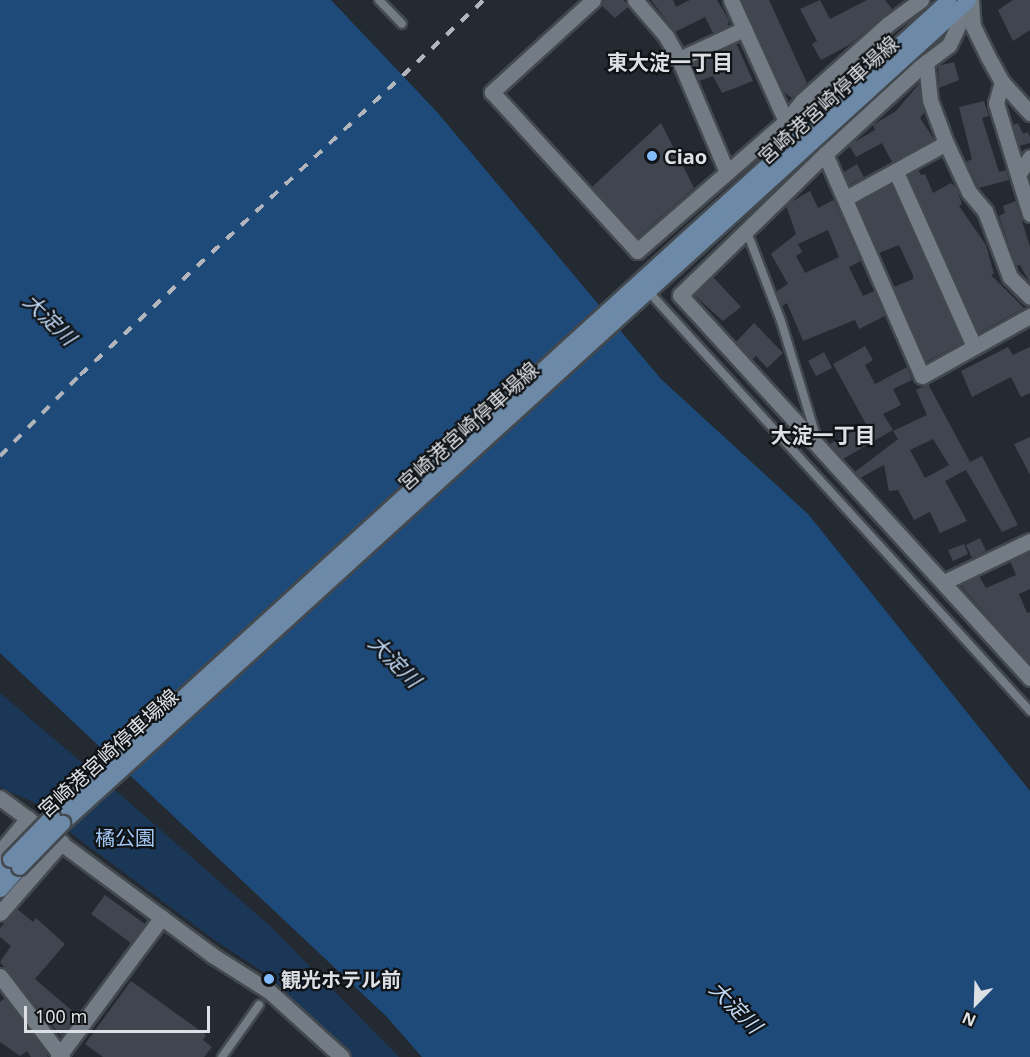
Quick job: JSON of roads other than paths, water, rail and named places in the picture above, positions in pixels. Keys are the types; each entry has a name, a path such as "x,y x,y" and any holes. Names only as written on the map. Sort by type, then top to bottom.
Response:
{"main road":[{"name":"宮崎港宮崎停車場線","path":"0,889 62,823 640,293 948,0"},
{"name":"宮崎港宮崎停車場線","path":"0,871 60,808 969,1"}],"street":[{"path":"593,0 492,92 637,251 786,121 802,101 888,24 921,0"},
{"path":"635,0 666,36 679,59 727,172"},
{"path":"731,0 786,121"},
{"path":"969,1 950,45 926,62 825,154 680,295 1030,678"},
{"path":"969,1 973,26 1002,82 1030,113"},
{"path":"679,59 744,29"},
{"path":"926,62 930,100 946,143 969,192 985,212 1010,276 1030,297"},
{"path":"1002,82 996,104 1030,214"},
{"path":"846,198 946,143"},
{"path":"825,154 922,376 1030,316"},
{"path":"1019,173 1030,157"},
{"path":"896,172 974,346"},
{"path":"944,582 1030,542"},
{"path":"0,798 162,917 269,990 342,1057"},
{"path":"0,852 28,818"},
{"path":"0,913 62,842"},
{"path":"0,976 60,1055 162,917"}],"lane":[{"path":"379,0 402,24"},
{"path":"747,232 781,321 819,447"},
{"path":"640,293 1030,711"},
{"path":"222,1057 259,1005"}],"water":[{"name":"大淀川","path":"0,0 331,0 437,112 661,379 808,514 1030,791 1030,1057 422,1057 385,1015 0,653"}],"railway":[{"path":"0,456 80,375 484,0"}],"place":[{"name":"Ciao","path":"652,156"},
{"name":"観光ホテル前","path":"269,979"}],"district":[{"name":"東大淀一丁目","path":"670,62"},
{"name":"大淀一丁目","path":"823,435"}],"park label":[{"name":"橘公園","path":"125,837"}]}
